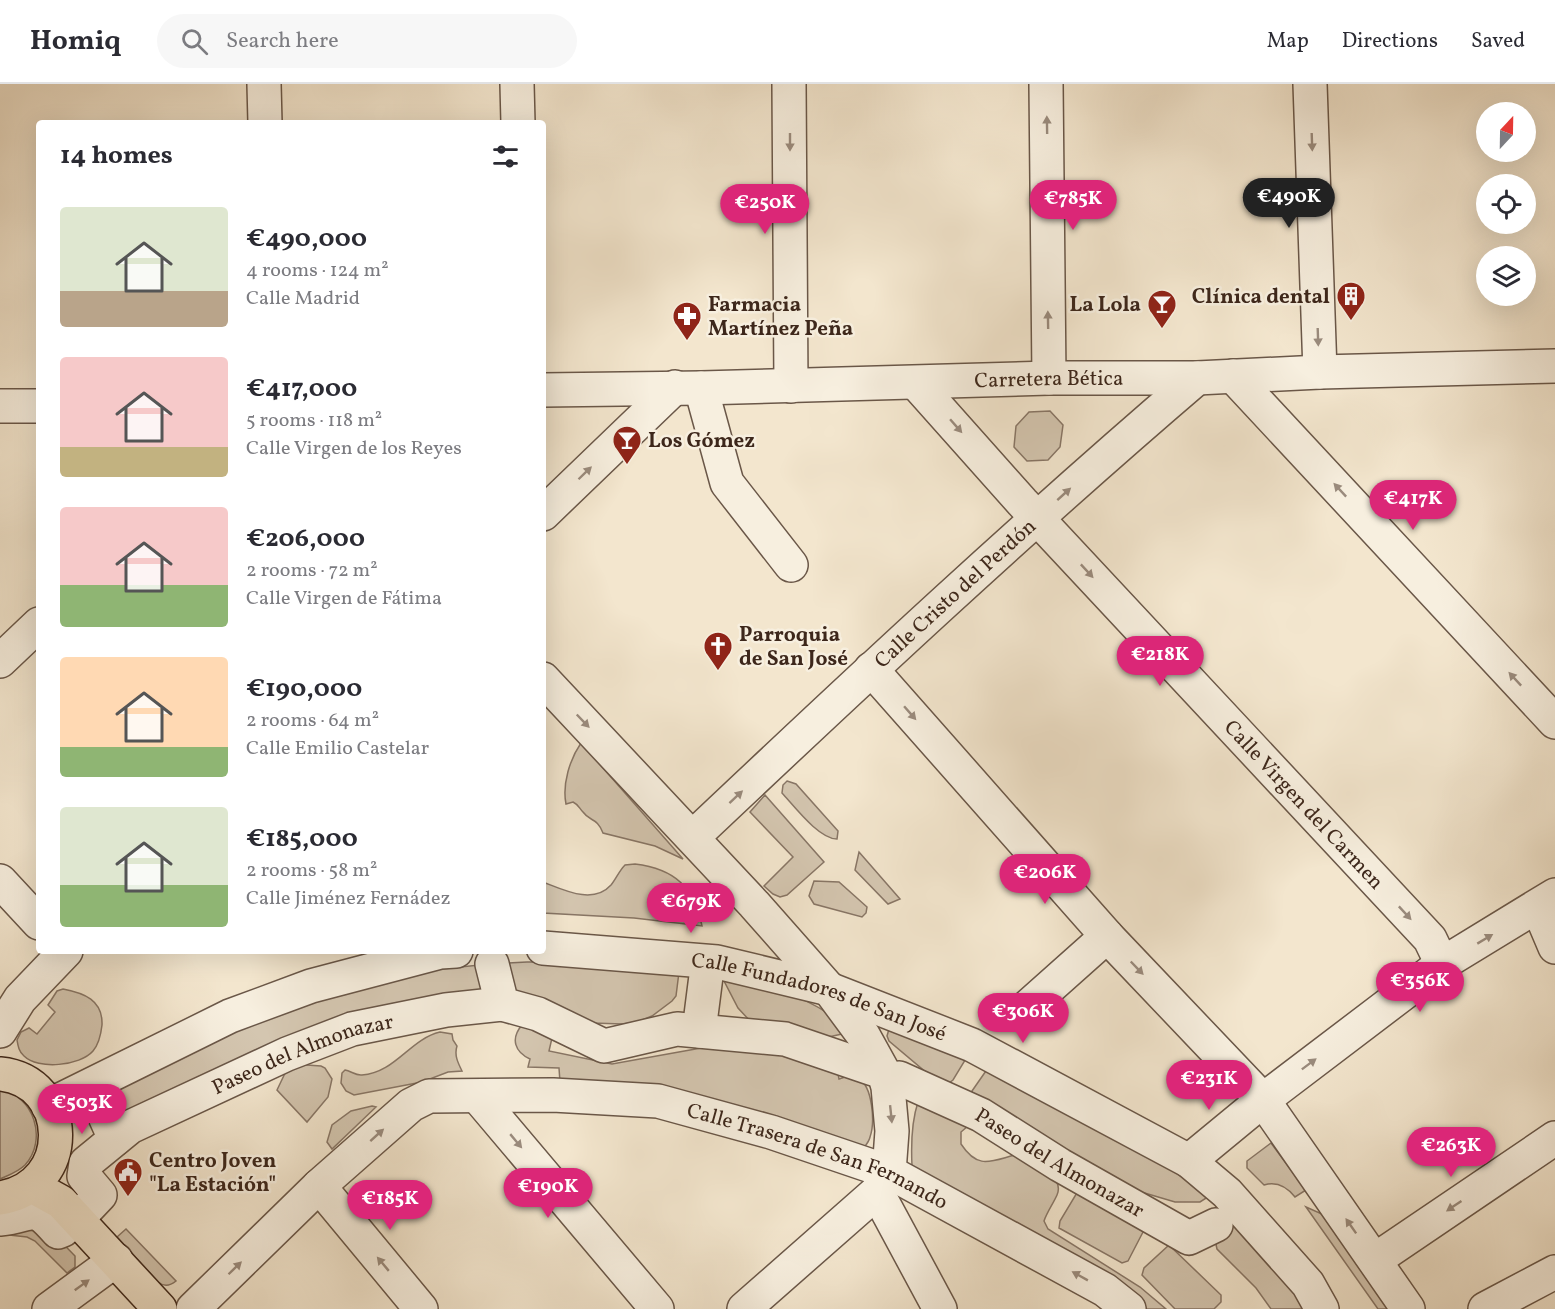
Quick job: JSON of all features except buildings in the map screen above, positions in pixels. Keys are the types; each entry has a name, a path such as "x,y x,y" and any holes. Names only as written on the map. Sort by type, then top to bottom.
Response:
{"main road":[{"path":"0,1074 24,1081 38,1092 55,1122 56,1140 52,1157 44,1173 32,1186 13,1196 0,1198"},
{"path":"32,1186 62,1202 160,1309"}],"street":[{"path":"264,84 265,120"},
{"path":"516,84 518,120"},
{"path":"789,84 791,386"},
{"path":"1046,84 1049,378"},
{"path":"1310,84 1320,372"},
{"name":"Carretera Bética","path":"546,390 791,386 1049,378 1197,378 1320,372 1554,367"},
{"path":"1233,376 1555,722"},
{"path":"1129,378 1143,423"},
{"name":"Calle Cristo del Perdón","path":"693,837 871,669 1143,423 1197,378"},
{"name":"Calle Virgen del Carmen","path":"916,383 1037,518 1430,939 1442,964"},
{"path":"546,511 688,388 727,483 791,565"},
{"path":"0,406 36,406"},
{"path":"0,661 36,627"},
{"path":"871,669 1107,936 1263,1100 1408,1309"},
{"path":"546,682 693,837 829,988 885,1073"},
{"path":"0,881 36,920"},
{"path":"1189,1161 1263,1100 1442,964 1546,901 1555,947"},
{"path":"747,969 761,961 767,953 772,942 771,923"},
{"path":"1024,1010 1107,936"},
{"name":"Calle Fundadores de San José","path":"546,948 717,962 829,988 972,1045 1189,1161 1227,1193 1308,1284 1322,1309"},
{"path":"0,1031 20,999 62,954"},
{"path":"48,1106 230,1016 311,986 432,954"},
{"path":"492,964 502,1004"},
{"path":"699,1031 706,976"},
{"name":"Paseo del Almonazar","path":"0,1219 16,1217 33,1211 42,1214 58,1232 73,1222 100,1195 84,1176 86,1163 130,1126 287,1054 352,1029 446,1010 502,1004 538,1014 604,1046 677,1029 785,1039 885,1073 981,1115 1060,1165 1189,1238 1216,1225"},
{"path":"885,1010 880,1025 879,1041 888,1088 892,1131 883,1182 940,1309"},
{"path":"95,1094 115,1139"},
{"name":"Calle Trasera de San Fernando","path":"193,1309 319,1186 411,1105 429,1095 553,1095 658,1101 771,1132 883,1182 1105,1290 1129,1309"},
{"path":"478,1096 657,1309"},
{"path":"1375,1260 1555,1138"},
{"path":"744,1309 883,1182"},
{"path":"319,1186 421,1309"},
{"path":"49,1309 116,1260"},
{"path":"1485,1309 1555,1272"}],"shaded area":[{"path":"1050,411 1063,425 1060,447 1048,460 1027,461 1014,447 1016,426 1029,412"},
{"path":"581,743 683,859 655,846 603,833 598,824 577,804 573,802 566,804 565,788 568,772 573,756"},
{"path":"787,781 796,784 838,831 837,839 823,834 800,814 782,793 783,785"},
{"path":"765,795 824,862 787,895 780,897 764,886 793,857 750,812"},
{"path":"859,852 900,899 888,904 855,870"},
{"path":"625,865 649,866 661,870 680,882 694,901 702,926 634,918 546,913 546,883 578,894 596,894 611,885"},
{"path":"814,881 839,882 867,907 866,913 862,917 814,904 809,896"},
{"path":"571,962 679,972 676,996 652,1016 637,1022 592,1023 509,997 506,963"},
{"path":"479,965 485,998 129,1114 111,1102 103,1089 288,1005 414,972"},
{"path":"723,979 790,994 829,1014 851,1032 824,1038 751,1022 738,1008"},
{"path":"63,989 85,996 96,1004 102,1025 97,1045 87,1056 69,1063 49,1065 30,1060 21,1053 17,1040 21,1032 29,1028 37,1034 55,1012 48,1005 57,991"},
{"path":"522,1025 552,1038 549,1051 612,1064 729,1043 759,1046 838,1074 839,1079 848,1076 858,1078 863,1082 870,1096 872,1131 863,1149 560,1082 559,1068 528,1067 530,1059 521,1053 515,1040"},
{"path":"889,1029 967,1057 949,1083 927,1073 889,1041 887,1036"},
{"path":"440,1032 452,1034 462,1071 448,1072 422,1082 354,1095 346,1091 341,1083 342,1073 345,1070 360,1075 374,1073 393,1062 420,1041"},
{"path":"292,1064 321,1066 332,1079 328,1097 307,1122 277,1090 288,1067"},
{"path":"988,1068 1157,1160 1211,1195 1200,1202 1175,1202 1121,1186 974,1099 972,1091"},
{"path":"0,1090 12,1094 29,1109 34,1120 36,1143 25,1165 0,1179"},
{"path":"918,1102 968,1126 961,1132 961,1144 973,1158 985,1162 1015,1155 1051,1175 1058,1188 1057,1195 1044,1221 1048,1229 1140,1287 1166,1309 1147,1309 1119,1286 912,1166 912,1134"},
{"path":"376,1107 332,1149 327,1142 332,1125 351,1111"},
{"path":"1271,1143 1306,1190 1295,1197 1281,1186 1264,1185 1247,1168 1247,1161"},
{"path":"1078,1191 1141,1226 1143,1232 1128,1261 1122,1263 1059,1228 1060,1221"},
{"path":"1306,1207 1322,1214 1388,1309 1378,1309"},
{"path":"37,1217 75,1256 75,1267 67,1273 35,1241 27,1237 0,1234"},
{"path":"1239,1218 1308,1309 1271,1309 1256,1288 1217,1249 1215,1240 1220,1231"},
{"path":"126,1229 176,1281 167,1285 158,1282 117,1237"},
{"path":"1169,1245 1221,1295 1221,1302 1214,1309 1175,1309 1142,1275 1144,1268"}],"place":[{"name":"Clínica dental","path":"1351,322"},
{"name":"La Lola","path":"1162,330"},
{"name":"Farmacia Martínez Peña","path":"687,342"},
{"name":"Los Gómez","path":"627,466"},
{"name":"Parroquia de San José","path":"718,672"},
{"name":"Centro Joven \"La Estación\"","path":"128,1198"}]}
